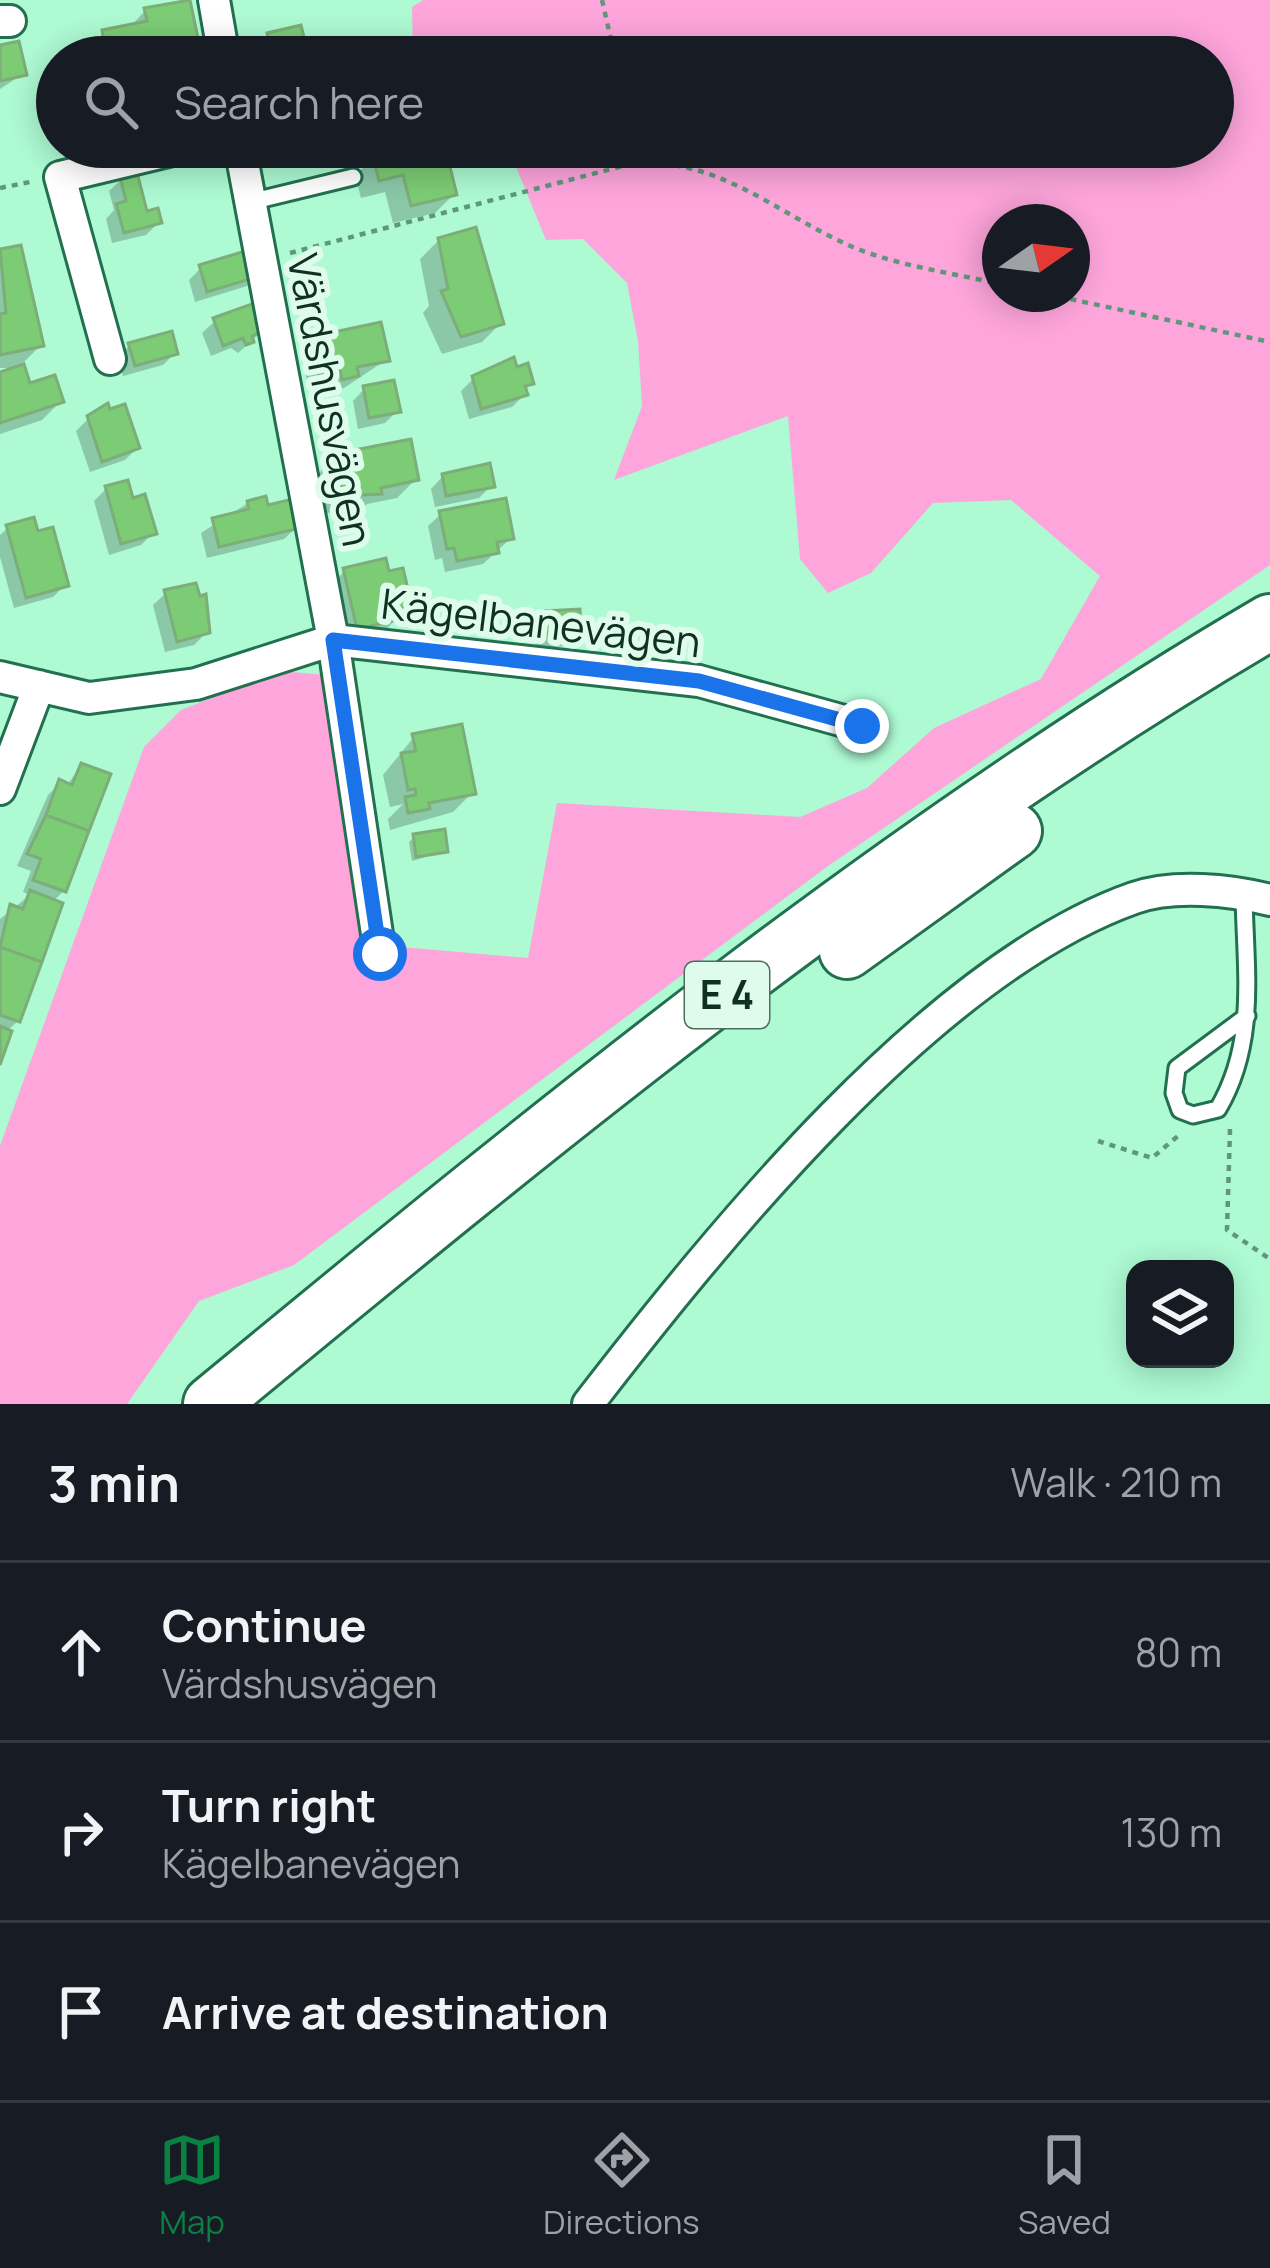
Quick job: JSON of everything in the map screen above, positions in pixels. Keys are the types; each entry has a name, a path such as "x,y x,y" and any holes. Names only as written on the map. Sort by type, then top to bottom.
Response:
{"highway":[{"name":"E 4","path":"211,1404 586,1103 900,865 1138,703 1270,622"},
{"name":"E 4","path":"269,1404 647,1103 872,932 1132,751 1270,665"}],"street":[{"path":"214,0 220,36"},
{"path":"94,168 60,176 110,359"},
{"name":"Värdshusvägen","path":"244,168 333,640 380,954"},
{"name":"Kägelbanevägen","path":"0,677 89,698 196,685 333,640 699,681 862,726"},
{"path":"0,789 39,686"},
{"path":"588,1404 668,1300 830,1120 962,997 1067,928 1138,896 1257,897"}],"lane":[{"path":"250,202 353,177"},
{"path":"1247,1016 1177,1068 1174,1093 1180,1110 1193,1115 1218,1109 1243,1055 1247,1016 1257,897"}],"path":[{"path":"602,0 610,36"},
{"path":"261,260 621,168"},
{"path":"698,168 861,250 982,280"},
{"path":"1090,303 1270,342"},
{"path":"1231,1088 1226,1230 1270,1259"},
{"path":"1098,1142 1152,1158 1193,1115"}],"shaded area":[{"path":"423,0 1270,0 1270,565 828,866 294,1265 199,1301 127,1404 0,1404 0,1146 144,747 181,710 280,671 349,677 390,946 528,958 557,803 800,817 867,788 934,728 1041,679 1100,576 1011,500 933,503 871,573 828,593 800,559 788,416 614,480 642,406 638,341 627,283 583,239 546,240 517,168 1234,168 1234,36 413,36 412,7"}],"building":[{"path":"190,0 198,36 103,36 102,30 147,21 144,8"},
{"path":"301,25 304,36 268,36"},
{"path":"19,41 27,75 0,81 0,45"},
{"path":"376,168 450,168 457,195 411,206 403,175 379,181"},
{"path":"137,172 147,211 158,208 162,223 124,233 116,204 126,201 120,177"},
{"path":"476,227 504,324 461,337 441,291 448,289 438,238"},
{"path":"21,245 44,346 0,355 0,314 6,313 0,249"},
{"path":"255,248 263,275 207,292 199,265"},
{"path":"263,300 272,326 252,336 254,342 246,345 243,338 223,346 213,318"},
{"path":"381,322 390,361 357,367 359,376 342,380 340,369 319,374 311,337"},
{"path":"172,331 178,354 135,366 128,343"},
{"path":"514,357 517,367 528,363 534,384 525,386 528,395 481,409 472,376"},
{"path":"24,364 30,383 55,375 64,402 0,423 0,372"},
{"path":"394,380 401,412 369,418 363,386"},
{"path":"108,403 110,409 125,404 140,448 102,462 87,416"},
{"path":"411,439 419,480 381,488 382,494 342,496 334,454"},
{"path":"490,463 495,487 446,496 442,474"},
{"path":"128,480 133,498 145,494 157,534 121,544 105,486"},
{"path":"266,496 268,505 293,499 300,528 219,547 212,518 249,509 247,501"},
{"path":"506,498 514,539 497,542 499,553 457,561 454,548 447,549 439,511"},
{"path":"34,517 38,531 53,527 69,586 26,598 6,525"},
{"path":"386,558 389,571 403,568 412,606 399,609 402,619 357,629 343,568"},
{"path":"196,583 200,596 206,594 210,633 177,642 164,590"},
{"path":"580,609 581,635 547,637 545,611"},
{"path":"462,724 476,794 429,803 430,809 408,813 405,797 416,795 415,789 408,790 401,753 416,751 412,734"},
{"path":"81,763 111,774 89,831 46,815 59,779 72,785"},
{"path":"46,815 89,831 66,892 33,880 41,859 27,854"},
{"path":"445,829 448,852 416,857 413,834"},
{"path":"30,890 63,903 42,962 0,947 10,904 23,909"},
{"path":"0,947 42,962 20,1022 0,1015"},
{"path":"0,1026 12,1031 0,1065"}],"route":[{"path":"380,954 333,640 699,681 862,726"}]}
